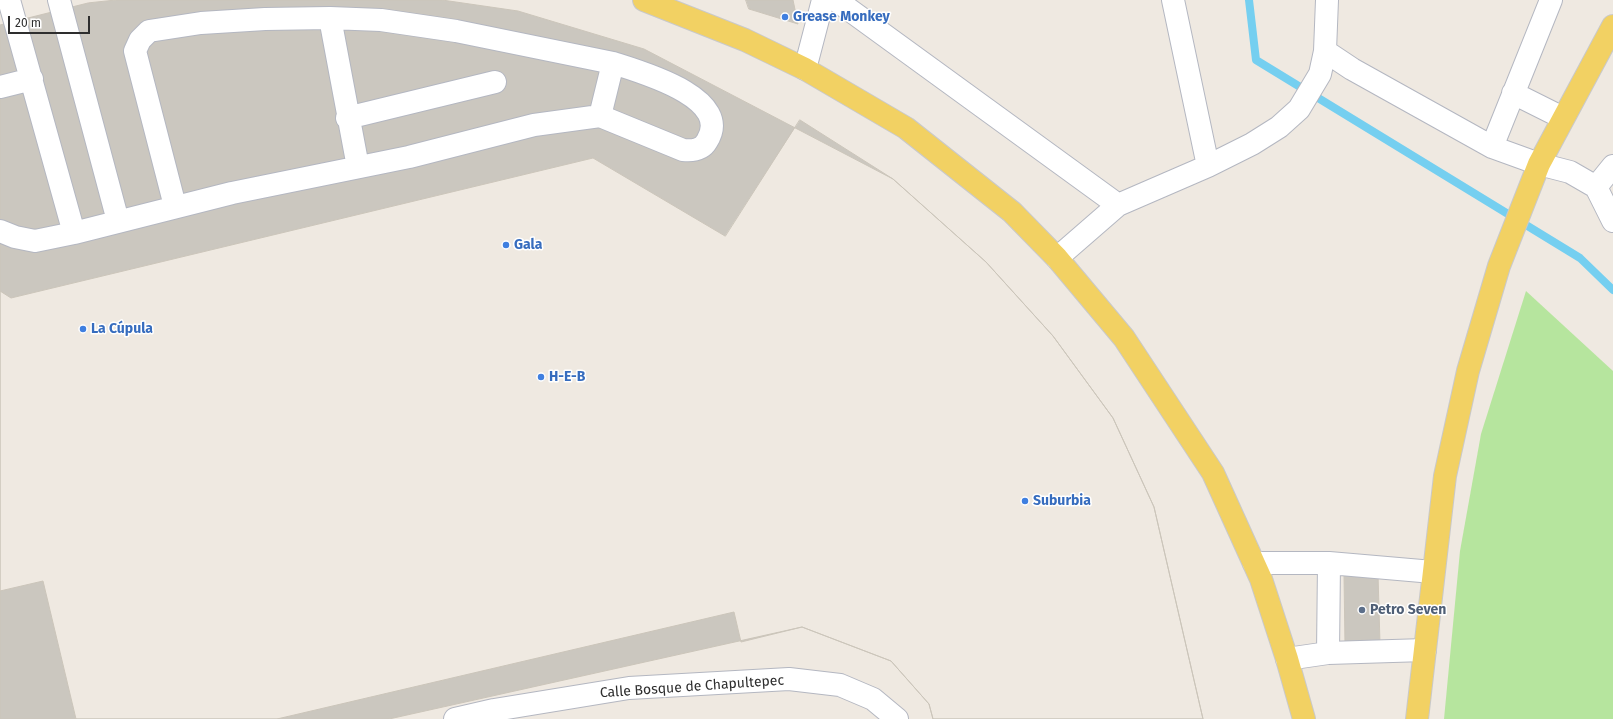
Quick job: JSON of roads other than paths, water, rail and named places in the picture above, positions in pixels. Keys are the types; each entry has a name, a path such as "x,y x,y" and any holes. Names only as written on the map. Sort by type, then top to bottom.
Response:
{"main road":[{"path":"644,0 745,40 805,69 906,128 1012,212 1057,258 1124,338 1213,474 1261,580 1287,659 1304,719"},
{"path":"1417,719 1433,572 1447,468 1468,371 1499,266 1539,164 1613,26"}],"street":[{"path":"9,0 74,233"},
{"path":"59,0 118,221"},
{"path":"805,69 823,0"},
{"path":"836,0 1118,205"},
{"path":"1173,0 1208,166"},
{"path":"1057,258 1118,205 1208,166 1252,144 1279,127 1299,109 1320,74 1325,51 1327,0"},
{"path":"1492,147 1551,0"},
{"path":"0,230 15,237 35,241 74,233 175,206 409,157 534,125 600,116 683,150 692,151 701,148 707,141 712,131 712,119 708,109 698,101 674,86 648,75 613,63 456,31 381,20 330,18 265,19 201,23 149,31 140,40 135,51 175,206"},
{"path":"330,18 347,118 358,167"},
{"path":"1325,51 1352,68 1492,147 1539,164 1570,172 1596,187 1613,221"},
{"path":"600,116 613,63"},
{"path":"0,87 32,79"},
{"path":"347,118 495,82"},
{"path":"1513,93 1563,118"},
{"path":"1596,187 1613,166"},
{"path":"1254,563 1329,563 1433,572"},
{"path":"1328,653 1329,563"},
{"path":"1287,659 1328,653 1425,650"},
{"name":"Calle Bosque de Chapultepec","path":"455,719 495,715 629,688 789,679 840,685 873,699 897,719"}],"waterway":[{"path":"1249,0 1256,60 1580,258 1613,290"}],"place":[{"name":"Grease Monkey","path":"785,17"},
{"name":"Gala","path":"506,245"},
{"name":"La Cúpula","path":"83,329"},
{"name":"H-E-B","path":"541,377"},
{"name":"Suburbia","path":"1025,501"},
{"name":"Petro Seven","path":"1362,610"}]}
